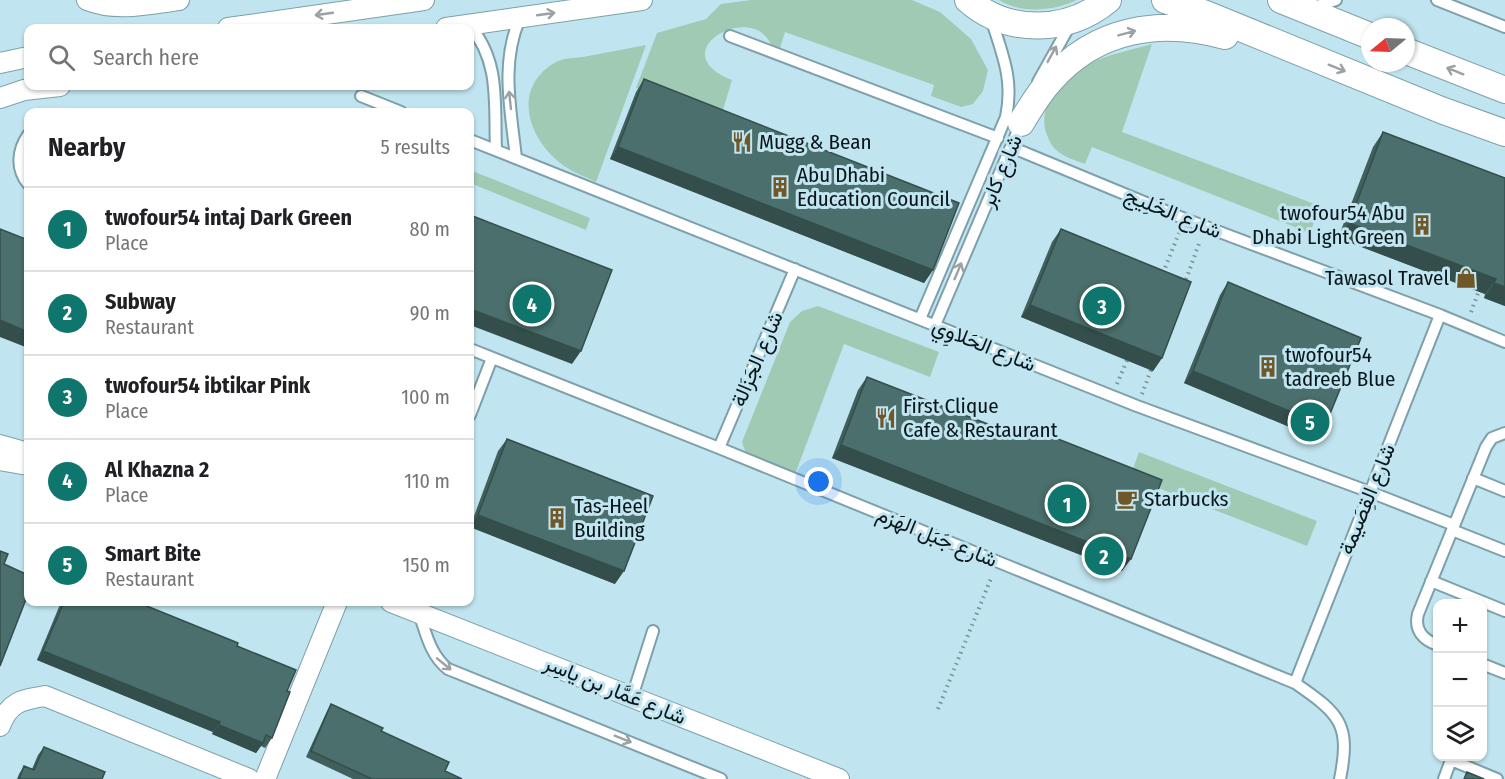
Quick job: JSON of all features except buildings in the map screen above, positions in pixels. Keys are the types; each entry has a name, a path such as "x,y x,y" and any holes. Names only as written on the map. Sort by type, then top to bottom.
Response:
{"street":[{"path":"87,0 125,7 179,0"},
{"path":"256,24 424,0"},
{"path":"474,24 642,0"},
{"path":"968,0 990,15 1027,25 1046,26 1074,20 1108,0"},
{"path":"1165,0 1206,14 1505,134"},
{"path":"1281,0 1361,32"},
{"path":"1021,123 1045,88 1066,65 1092,47 1125,33 1160,27 1198,29 1298,52"},
{"path":"1415,55 1505,90"},
{"path":"0,63 24,58"},
{"path":"0,98 24,90"},
{"path":"0,445 24,452"},
{"path":"0,460 24,464"},
{"path":"265,779 335,606"},
{"name":"شارع عَمَّار بن ياسِر","path":"402,606 839,779"},
{"path":"0,726 5,713 15,705 25,699 45,696 249,779"}],"lane":[{"path":"1306,10 1336,0"},
{"path":"1437,0 1505,27"},
{"name":"شارع كابر","path":"920,319 1006,117 1010,86 1008,70 990,15"},
{"path":"516,158 507,70 511,43 520,18"},
{"name":"شارع كابر","path":"935,325 1044,69 1074,20"},
{"path":"474,32 483,44 492,67 496,150"},
{"path":"730,36 998,138"},
{"path":"361,96 391,108"},
{"path":"24,141 19,154 19,167 24,178"},
{"name":"شارع الحَلاوِي","path":"474,142 1137,406 1370,492 1505,551"},
{"name":"شارع الخَلِيج","path":"1011,147 1185,219 1440,315 1505,342"},
{"name":"شارع الجَزَالة","path":"719,448 795,269"},
{"name":"شارع القِصَيمة","path":"1295,683 1440,315"},
{"name":"شارع جَبَل الهَزم","path":"474,351 1295,683 1318,699 1338,720 1345,737 1340,779"},
{"path":"474,405 492,358"},
{"path":"1433,643 1422,636 1417,625 1418,614 1489,442 1498,435 1505,434"},
{"path":"1473,478 1505,491"},
{"path":"1431,581 1505,611"},
{"path":"419,612 436,658 448,669 721,779"},
{"path":"632,697 653,631"},
{"path":"1487,666 1505,673"},
{"path":"1443,779 1451,760 1497,779"}],"path":[{"path":"1162,274 1185,219"},
{"path":"1180,294 1206,227"},
{"path":"1465,326 1481,287"},
{"path":"1112,396 1130,352"},
{"path":"1137,406 1154,361"},
{"path":"938,709 998,562"}],"green space":[{"path":"751,0 912,0 940,12 971,39 988,70 983,91 973,104 961,107 931,96 934,85 785,32 780,48 771,45 761,32 747,28 732,29 718,35 708,45 705,56 712,69 732,80 720,120 636,88 657,33 706,19 721,4"},
{"path":"999,0 1077,0 1048,9 1027,9"},
{"path":"1152,44 1122,132 1320,206 1310,233 1092,147 1085,164 1060,153 1054,147 1044,124 1045,112 1054,92 1062,83 1071,75 1098,60"},
{"path":"646,45 596,182 572,171 548,151 532,126 529,98 533,85 542,72 556,62"},
{"path":"474,172 590,218 586,230 474,185"},
{"path":"818,306 939,352 930,377 844,344 794,477 747,456 742,442 790,322 802,311"},
{"path":"1139,452 1317,521 1307,546 1130,477"}],"place":[{"name":"Mugg & Bean","path":"742,142"},
{"name":"Abu Dhabi Education Council","path":"780,187"},
{"name":"twofour54 Abu Dhabi Light Green","path":"1422,225"},
{"name":"Tawasol Travel","path":"1466,278"},
{"name":"Al Khazna 2","path":"532,304"},
{"name":"twofour54 ibtikar Pink","path":"1102,306"},
{"name":"twofour54 tadreeb Blue","path":"1268,367"},
{"name":"First Clique Cafe & Restaurant","path":"886,418"},
{"name":"Smart Bite","path":"1310,422"},
{"name":"Starbucks","path":"1127,499"},
{"name":"twofour54 intaj Dark Green","path":"1067,504"},
{"name":"Tas-Heel Building","path":"557,518"},
{"name":"Subway","path":"1104,556"}]}
